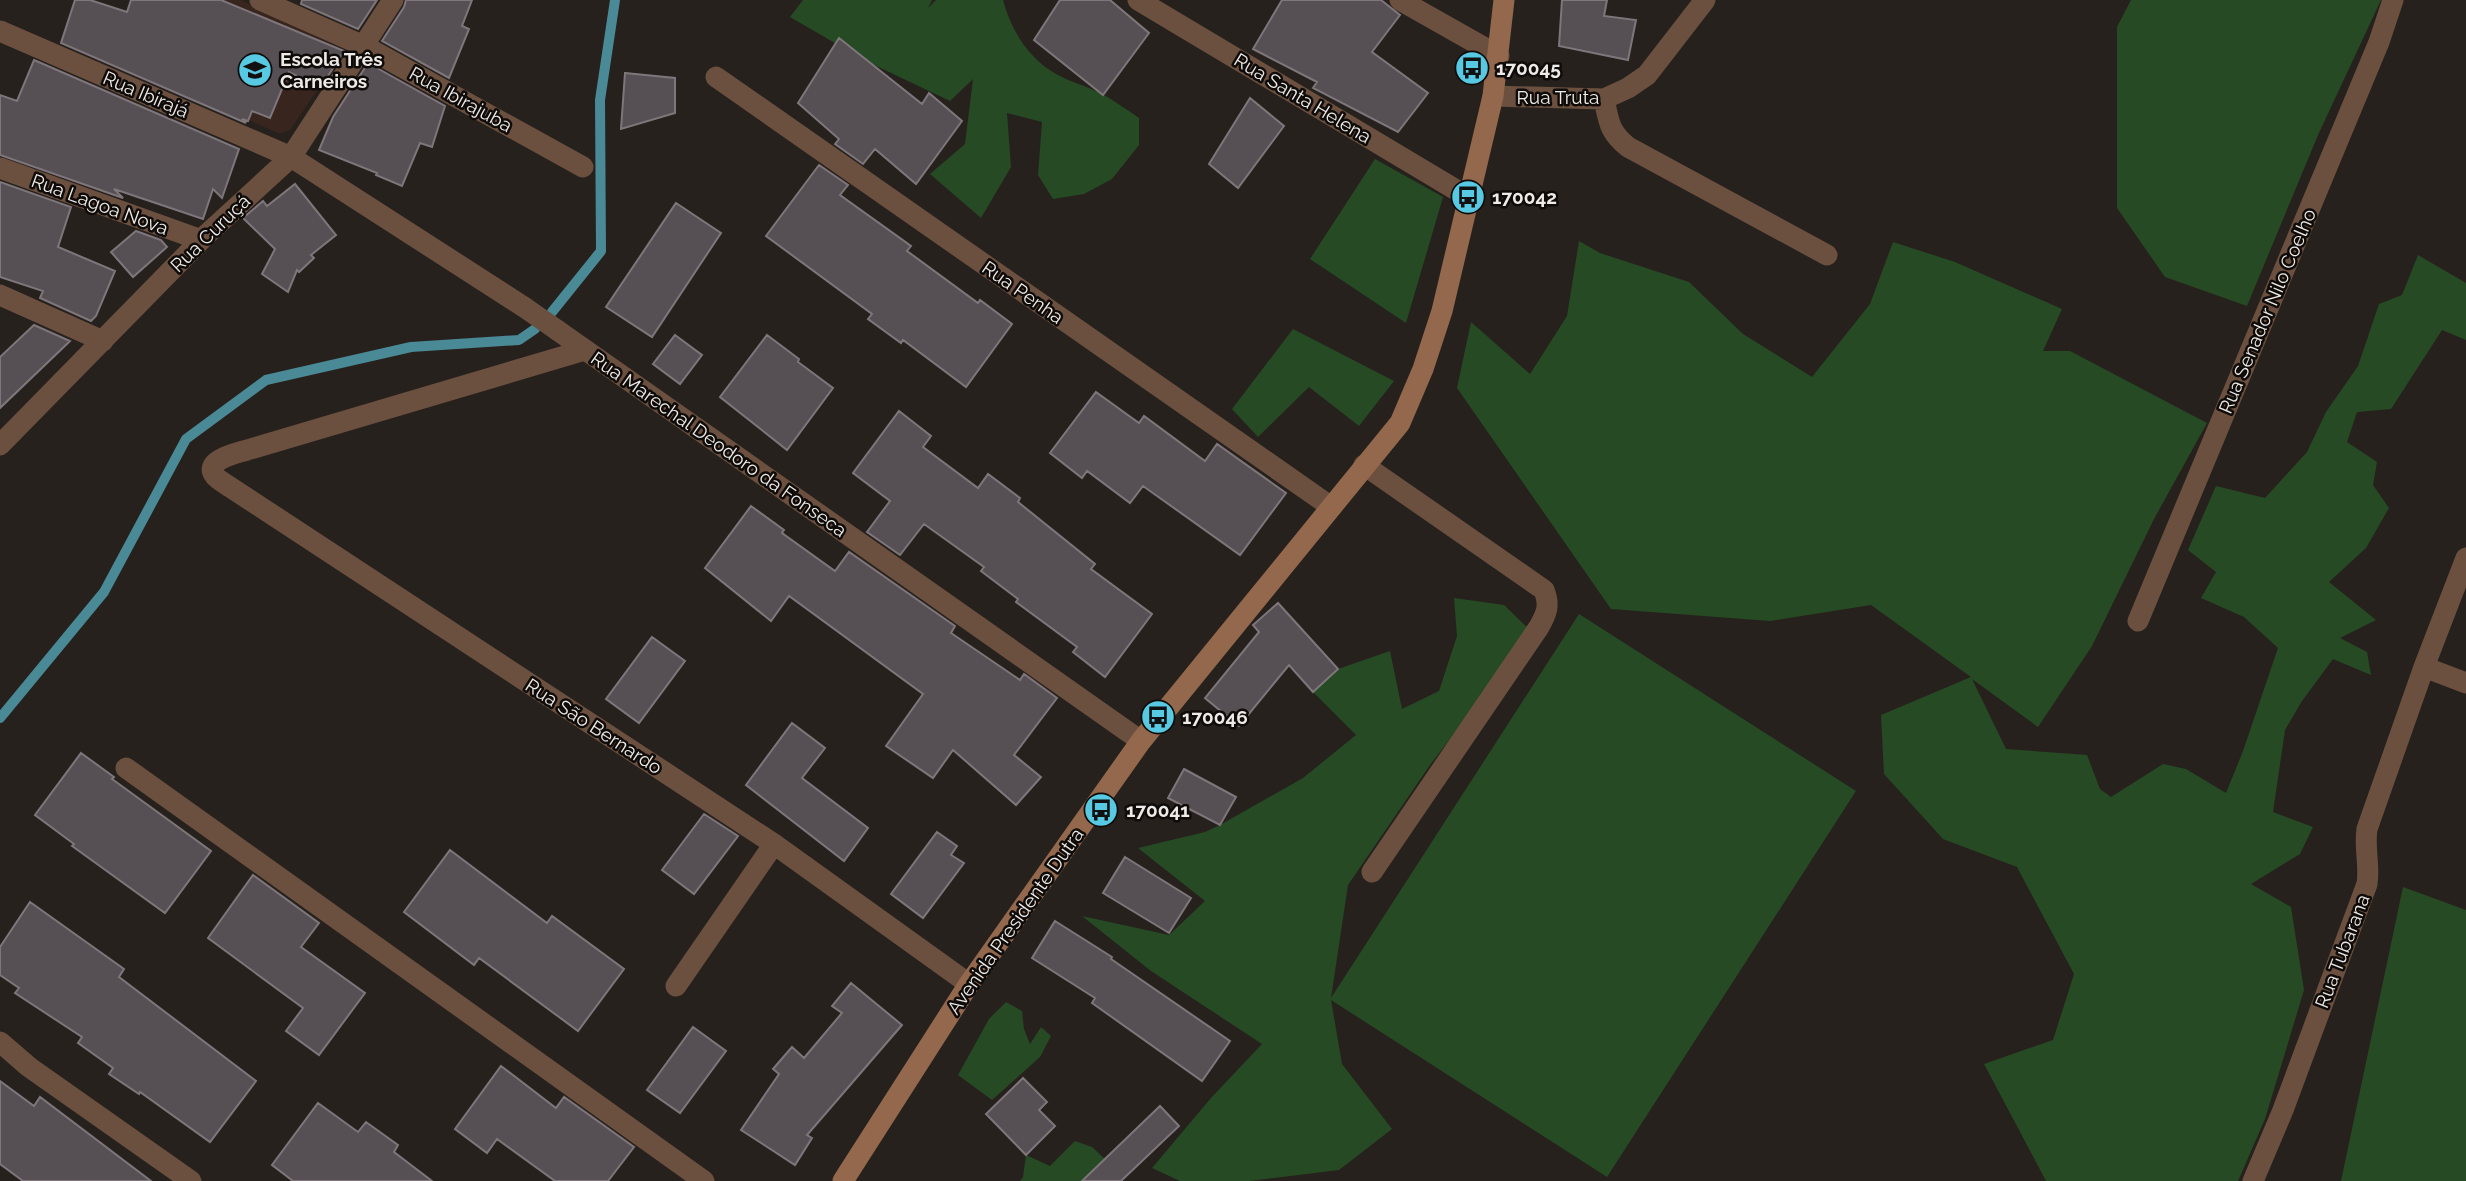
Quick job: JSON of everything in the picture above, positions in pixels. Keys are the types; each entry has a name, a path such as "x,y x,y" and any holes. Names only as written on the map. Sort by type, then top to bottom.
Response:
{"main road":[{"name":"Avenida Presidente Dutra","path":"843,1181 969,984 1141,741 1400,423 1423,369 1442,311 1493,96 1504,0"}],"street":[{"name":"Rua Ibirajuba","path":"260,0 364,46 583,167"},
{"name":"Rua Curuçá","path":"0,445 201,240 291,157 393,0"},
{"name":"Rua Santa Helena","path":"1138,0 1468,197"},
{"path":"1400,0 1499,56"},
{"name":"Rua Truta","path":"1493,96 1604,99 1647,75 1705,0"},
{"name":"Rua Senador Nilo Coelho","path":"2138,621 2374,55 2393,0"},
{"name":"Rua Ibirajá","path":"0,31 291,157"},
{"name":"Rua Penha","path":"716,77 1330,506"},
{"path":"1604,99 1609,125 1615,137 1628,147 1827,256"},
{"name":"Rua Marechal Deodoro da Fonseca","path":"291,157 524,307 1141,741"},
{"name":"Rua Lagoa Nova","path":"0,168 201,240"},
{"path":"0,295 103,341"},
{"name":"Rua São Bernardo","path":"584,350 238,453 219,460 212,471 214,476 774,844 969,984"},
{"path":"1364,465 1544,590 1549,602 1546,616 1539,627 1373,872"},
{"name":"Rua Tubarana","path":"2253,1181 2283,1110 2367,884 2367,830 2424,667 2466,558"},
{"path":"2424,667 2466,683"},
{"path":"126,768 704,1181"},
{"path":"676,986 774,844"},
{"path":"0,1042 29,1067 191,1181"}],"shaded area":[{"name":"Escola Três Carneiros","path":"215,0 241,0 340,48 342,54 290,130 280,134 170,85"}],"green space":[{"path":"803,0 932,0 928,8 936,0 1003,0 1016,32 1037,60 1056,74 1102,94 1139,118 1139,145 1112,179 1084,194 1053,199 1038,175 1042,122 1007,113 1011,167 981,218 930,174 965,144 973,79 950,101 866,61 790,17"},
{"path":"2131,0 2381,0 2318,135 2247,306 2165,277 2117,208 2117,27"},
{"path":"1375,159 1443,197 1406,323 1310,259"},
{"path":"1579,241 1600,253 1689,282 1743,334 1812,377 1870,304 1893,242 1955,262 2062,309 2043,351 2070,351 2207,423 2154,519 2092,646 2038,727 1972,679 2006,749 2087,755 2100,789 2111,797 2163,764 2186,769 2226,793 2278,648 2244,617 2201,598 2216,572 2188,550 2216,486 2265,498 2307,452 2326,412 2358,366 2379,304 2402,295 2418,255 2466,283 2466,340 2442,330 2391,409 2357,412 2347,442 2377,462 2373,485 2389,508 2366,548 2329,582 2376,620 2340,638 2367,652 2371,675 2333,659 2302,701 2285,730 2273,812 2313,827 2300,854 2251,884 2291,907 2304,990 2265,1119 2238,1181 2046,1181 1984,1064 2053,1040 2074,974 2017,867 1943,839 1884,774 1881,715 1971,677 1871,605 1770,621 1611,609 1457,388 1471,322 1530,374 1567,316"},
{"path":"1293,329 1394,381 1359,426 1309,387 1258,437 1232,409"},
{"path":"1454,598 1504,605 1532,632 1430,765 1348,885 1331,998 1579,614 1856,791 1607,1177 1331,1000 1342,1064 1392,1129 1339,1170 1249,1181 1180,1181 1152,1168 1211,1098 1262,1044 1151,971 1082,916 1169,935 1205,901 1138,848 1205,832 1220,825 1303,778 1356,735 1313,692 1338,669 1390,651 1402,709 1439,691 1457,636"},
{"path":"2403,887 2466,910 2466,1181 2341,1181"},
{"path":"1006,1002 1022,1011 1024,1029 1030,1044 1041,1027 1051,1036 1040,1057 992,1100 958,1075 989,1019"},
{"path":"1075,1141 1092,1147 1105,1159 1082,1181 1020,1181 1026,1155 1050,1166"}],"building":[{"path":"75,0 90,0 127,12 131,0 221,0 344,51 321,87 289,72 270,118 252,111 248,121 242,119 246,123 61,43"},
{"path":"302,0 377,0 358,29 301,4"},
{"path":"406,0 472,0 462,26 469,29 449,78 382,41"},
{"path":"1060,0 1110,0 1149,33 1103,95 1034,40"},
{"path":"1282,0 1381,0 1400,15 1372,52 1428,93 1398,132 1313,88 1317,82 1253,49"},
{"path":"1562,0 1607,0 1604,16 1636,20 1628,60 1559,46"},
{"path":"839,38 922,104 929,93 962,121 916,184 875,149 863,164 835,144 839,139 798,103"},
{"path":"34,60 239,149 222,198 213,189 203,219 114,189 123,198 0,155 0,95 17,101"},
{"path":"368,63 445,106 432,147 420,143 402,186 319,150 333,117"},
{"path":"625,73 675,78 675,113 621,129"},
{"path":"1250,98 1284,126 1238,188 1209,164"},
{"path":"819,165 848,185 840,195 911,246 907,251 978,303 980,300 1012,324 966,387 903,340 901,343 868,319 872,314 766,236"},
{"path":"0,182 71,207 58,247 115,271 96,316 91,321 40,298 43,291 0,277"},
{"path":"295,184 336,235 311,255 314,258 299,272 297,270 288,292 262,274 275,249 243,218 263,201 267,206"},
{"path":"676,203 721,233 652,337 606,307"},
{"path":"136,231 161,240 167,247 133,277 111,252"},
{"path":"34,325 70,341 0,408 0,357"},
{"path":"675,335 702,355 680,384 653,364"},
{"path":"767,335 833,388 787,450 720,397"},
{"path":"1096,392 1139,423 1144,416 1205,461 1217,444 1286,493 1240,555 1143,486 1130,503 1087,471 1082,478 1050,453"},
{"path":"899,411 931,436 923,447 978,488 988,474 1020,498 1018,502 1095,564 1091,569 1152,614 1105,677 1073,652 1077,647 1016,602 1018,599 981,571 984,567 924,524 900,555 867,532 890,501 853,473"},
{"path":"751,506 784,530 782,533 835,571 849,552 955,626 951,633 1020,680 1024,674 1057,698 1014,755 1041,777 1016,805 953,750 933,778 886,746 923,694 789,596 771,621 705,568"},
{"path":"1278,603 1338,669 1313,692 1289,665 1239,726 1205,698 1259,632 1253,625"},
{"path":"652,637 685,661 639,723 606,699"},
{"path":"792,723 825,748 802,778 868,828 844,861 746,785"},
{"path":"81,753 114,777 112,779 211,851 165,913 72,846 74,844 35,815"},
{"path":"1184,769 1236,797 1220,825 1168,798"},
{"path":"704,814 738,836 694,894 662,870"},
{"path":"937,832 957,846 951,855 964,863 923,918 891,894"},
{"path":"450,850 547,923 552,916 624,969 578,1031 479,958 474,965 404,912"},
{"path":"1125,857 1191,898 1169,933 1103,893"},
{"path":"253,875 319,923 301,947 365,993 319,1055 286,1031 303,1008 208,938"},
{"path":"30,902 124,969 119,977 256,1081 210,1142 140,1092 139,1094 109,1074 113,1068 78,1043 82,1037 15,993 19,988 0,975 0,947"},
{"path":"1055,921 1112,957 1111,959 1230,1041 1202,1081 1092,1003 1095,998 1032,958"},
{"path":"851,983 902,1025 807,1135 812,1138 795,1165 741,1130 779,1074 773,1069 792,1047 804,1058 842,1013 832,1006"},
{"path":"693,1027 726,1051 680,1113 647,1090"},
{"path":"501,1066 556,1108 564,1097 634,1147 608,1181 555,1181 497,1139 487,1153 455,1129"},
{"path":"1023,1078 1047,1102 1039,1110 1055,1126 1026,1155 986,1114"},
{"path":"0,1081 34,1106 40,1097 151,1181 23,1181 0,1164"},
{"path":"318,1103 358,1132 366,1122 398,1145 394,1152 432,1181 293,1181 272,1165"},
{"path":"1160,1106 1179,1126 1121,1181 1082,1181"}],"waterway":[{"path":"552,312 601,251 600,100 615,0"},
{"path":"0,718 104,592 186,439 266,380 411,347 519,340 535,329"}],"place":[{"name":"170045","path":"1472,68"},
{"name":"Escola Três Carneiros","path":"255,70"},
{"name":"170042","path":"1468,197"},
{"name":"170046","path":"1158,717"},
{"name":"170041","path":"1101,810"}]}
